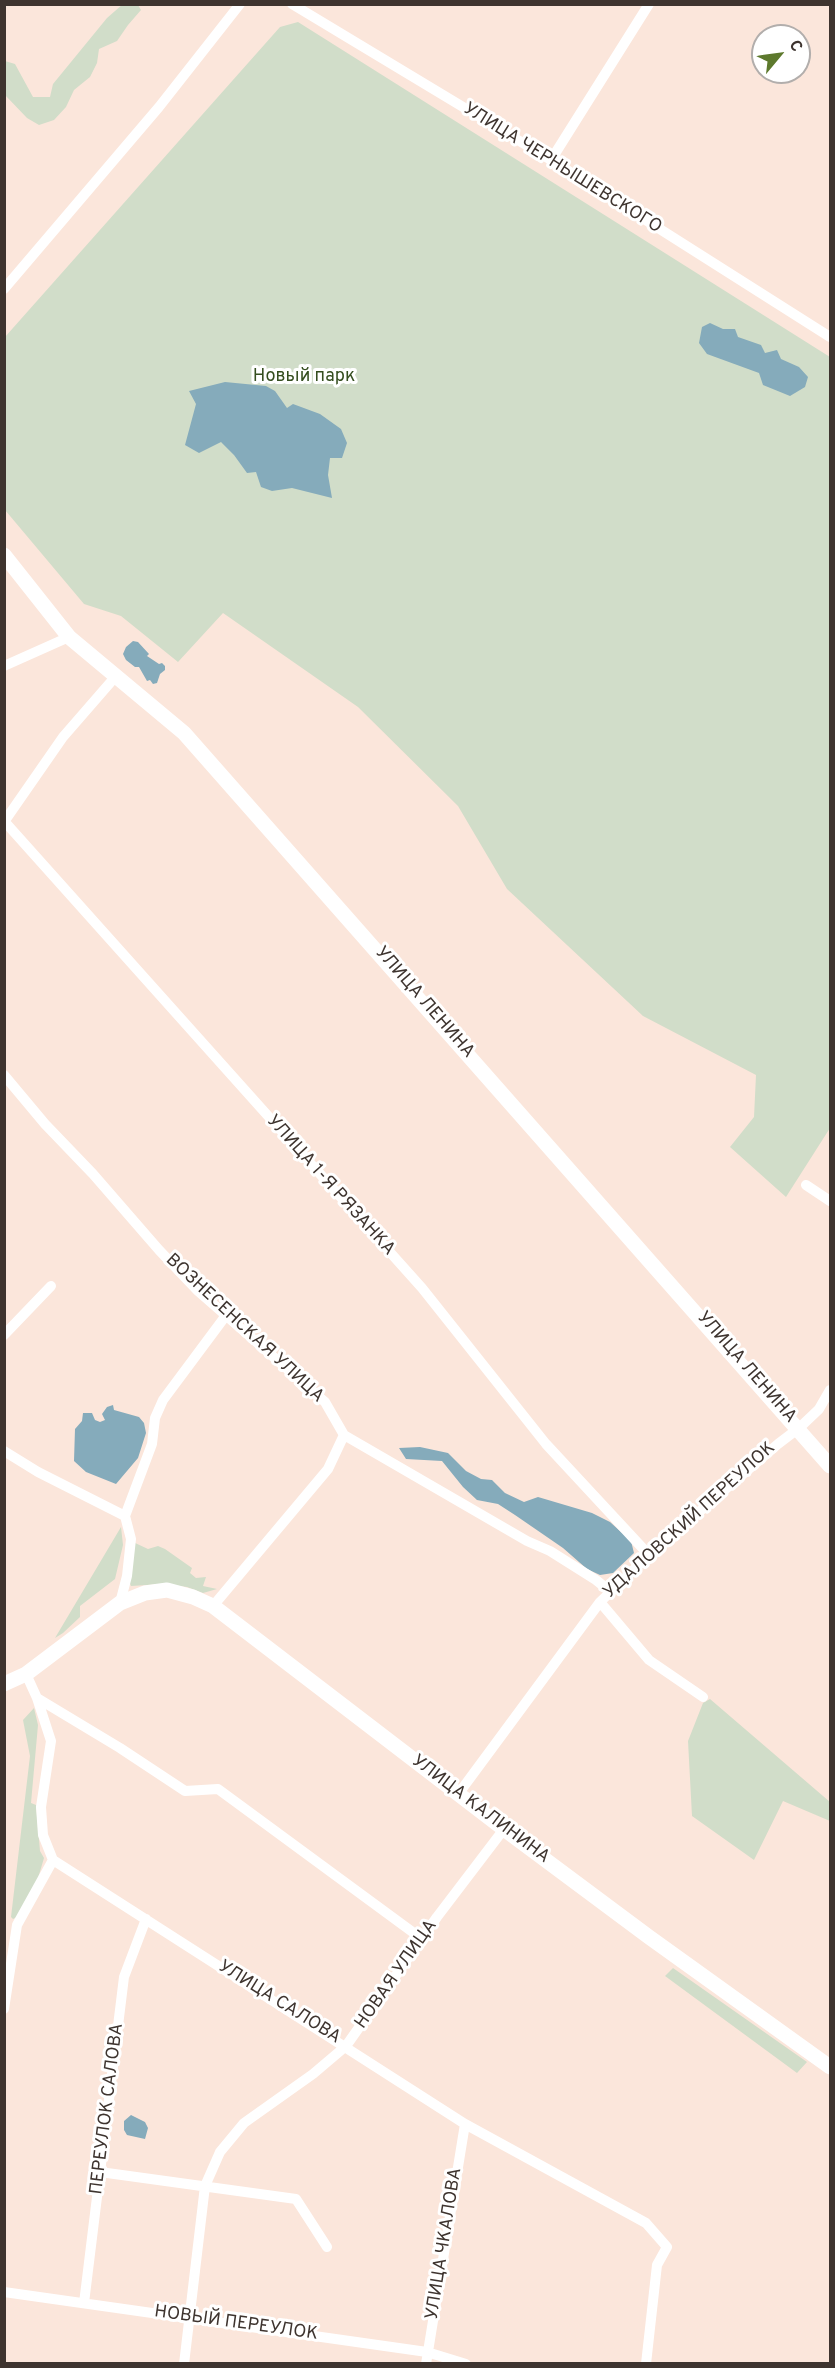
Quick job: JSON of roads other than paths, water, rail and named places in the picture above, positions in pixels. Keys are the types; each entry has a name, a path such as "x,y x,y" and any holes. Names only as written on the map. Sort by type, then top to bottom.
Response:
{"street":[{"path":"4,289 159,107 240,4"},
{"name":"УЛИЦА ЧЕРНЫШЕВСКОГО","path":"292,4 551,160 831,337"},
{"path":"551,160 649,4"},
{"name":"УЛИЦА ЛЕНИНА","path":"4,555 69,637 184,733 831,1466"},
{"path":"6,665 69,637"},
{"path":"4,822 63,737 116,676"},
{"name":"УЛИЦА 1-Я РЯЗАНКА","path":"4,822 422,1288 546,1444 649,1555"},
{"name":"ВОЗНЕСЕНСКАЯ УЛИЦА","path":"4,1075 45,1124 93,1173 159,1250 198,1291 325,1402 344,1435 527,1541 550,1551 596,1580 611,1593"},
{"path":"806,1185 831,1201"},
{"path":"4,1335 51,1286"},
{"path":"120,1603 127,1576 131,1539 125,1516 152,1444 155,1418 163,1400 227,1314"},
{"name":"УДАЛОВСКИЙ ПЕРЕУЛОК","path":"459,1794 600,1602 649,1555 799,1428 819,1409 831,1390"},
{"path":"213,1606 328,1469 344,1435"},
{"path":"4,1451 38,1472 125,1516"},
{"name":"УЛИЦА КАЛИНИНА","path":"4,1684 26,1674 120,1603 145,1593 167,1590 193,1597 213,1606 504,1829 831,2067"},
{"path":"600,1602 649,1659 703,1697"},
{"path":"4,2008 17,1925 53,1860 43,1835 41,1807 51,1741 37,1698 26,1674"},
{"path":"37,1698 120,1748 184,1791 218,1789 422,1939"},
{"name":"НОВАЯ УЛИЦА","path":"184,2364 205,2186 220,2152 244,2123 313,2074 346,2046 504,1829"},
{"name":"УЛИЦА САЛОВА","path":"53,1860 465,2124 646,2223 667,2247 657,2265 646,2364"},
{"name":"ПЕРЕУЛОК САЛОВА","path":"84,2303 124,1977 146,1919"},
{"name":"УЛИЦА ЧКАЛОВА","path":"427,2358 465,2124"},
{"path":"100,2172 296,2199 327,2247"},
{"name":"НОВЫЙ ПЕРЕУЛОК","path":"4,2292 191,2317 466,2364"}],"water":[{"path":"710,323 723,329 735,329 738,337 761,345 765,353 777,350 781,359 799,367 808,377 805,387 790,396 763,385 759,373 707,354 699,343 702,327"},
{"path":"225,382 266,386 275,391 287,408 293,404 320,414 341,429 347,443 342,458 330,458 328,475 332,498 292,488 272,491 261,487 256,472 247,473 221,442 199,453 185,445 196,404 189,391"},
{"path":"133,641 138,642 149,654 147,656 165,666 157,683 147,681 139,667 135,667 126,660 123,654 126,647"},
{"path":"113,1405 114,1410 139,1417 144,1423 146,1433 138,1458 116,1484 86,1472 74,1461 75,1429 82,1421 83,1413 92,1413 95,1420 100,1422 105,1420 102,1414 107,1407"},
{"path":"420,1447 448,1453 466,1471 481,1479 492,1480 505,1493 524,1502 538,1497 592,1513 610,1522 631,1541 634,1553 613,1573 600,1575 587,1569 563,1548 498,1504 477,1500 442,1461 406,1459 399,1448"},
{"path":"131,2115 145,2122 148,2128 145,2139 127,2135 124,2130 124,2121"}],"park label":[{"name":"Новый парк","path":"304,377"}]}
